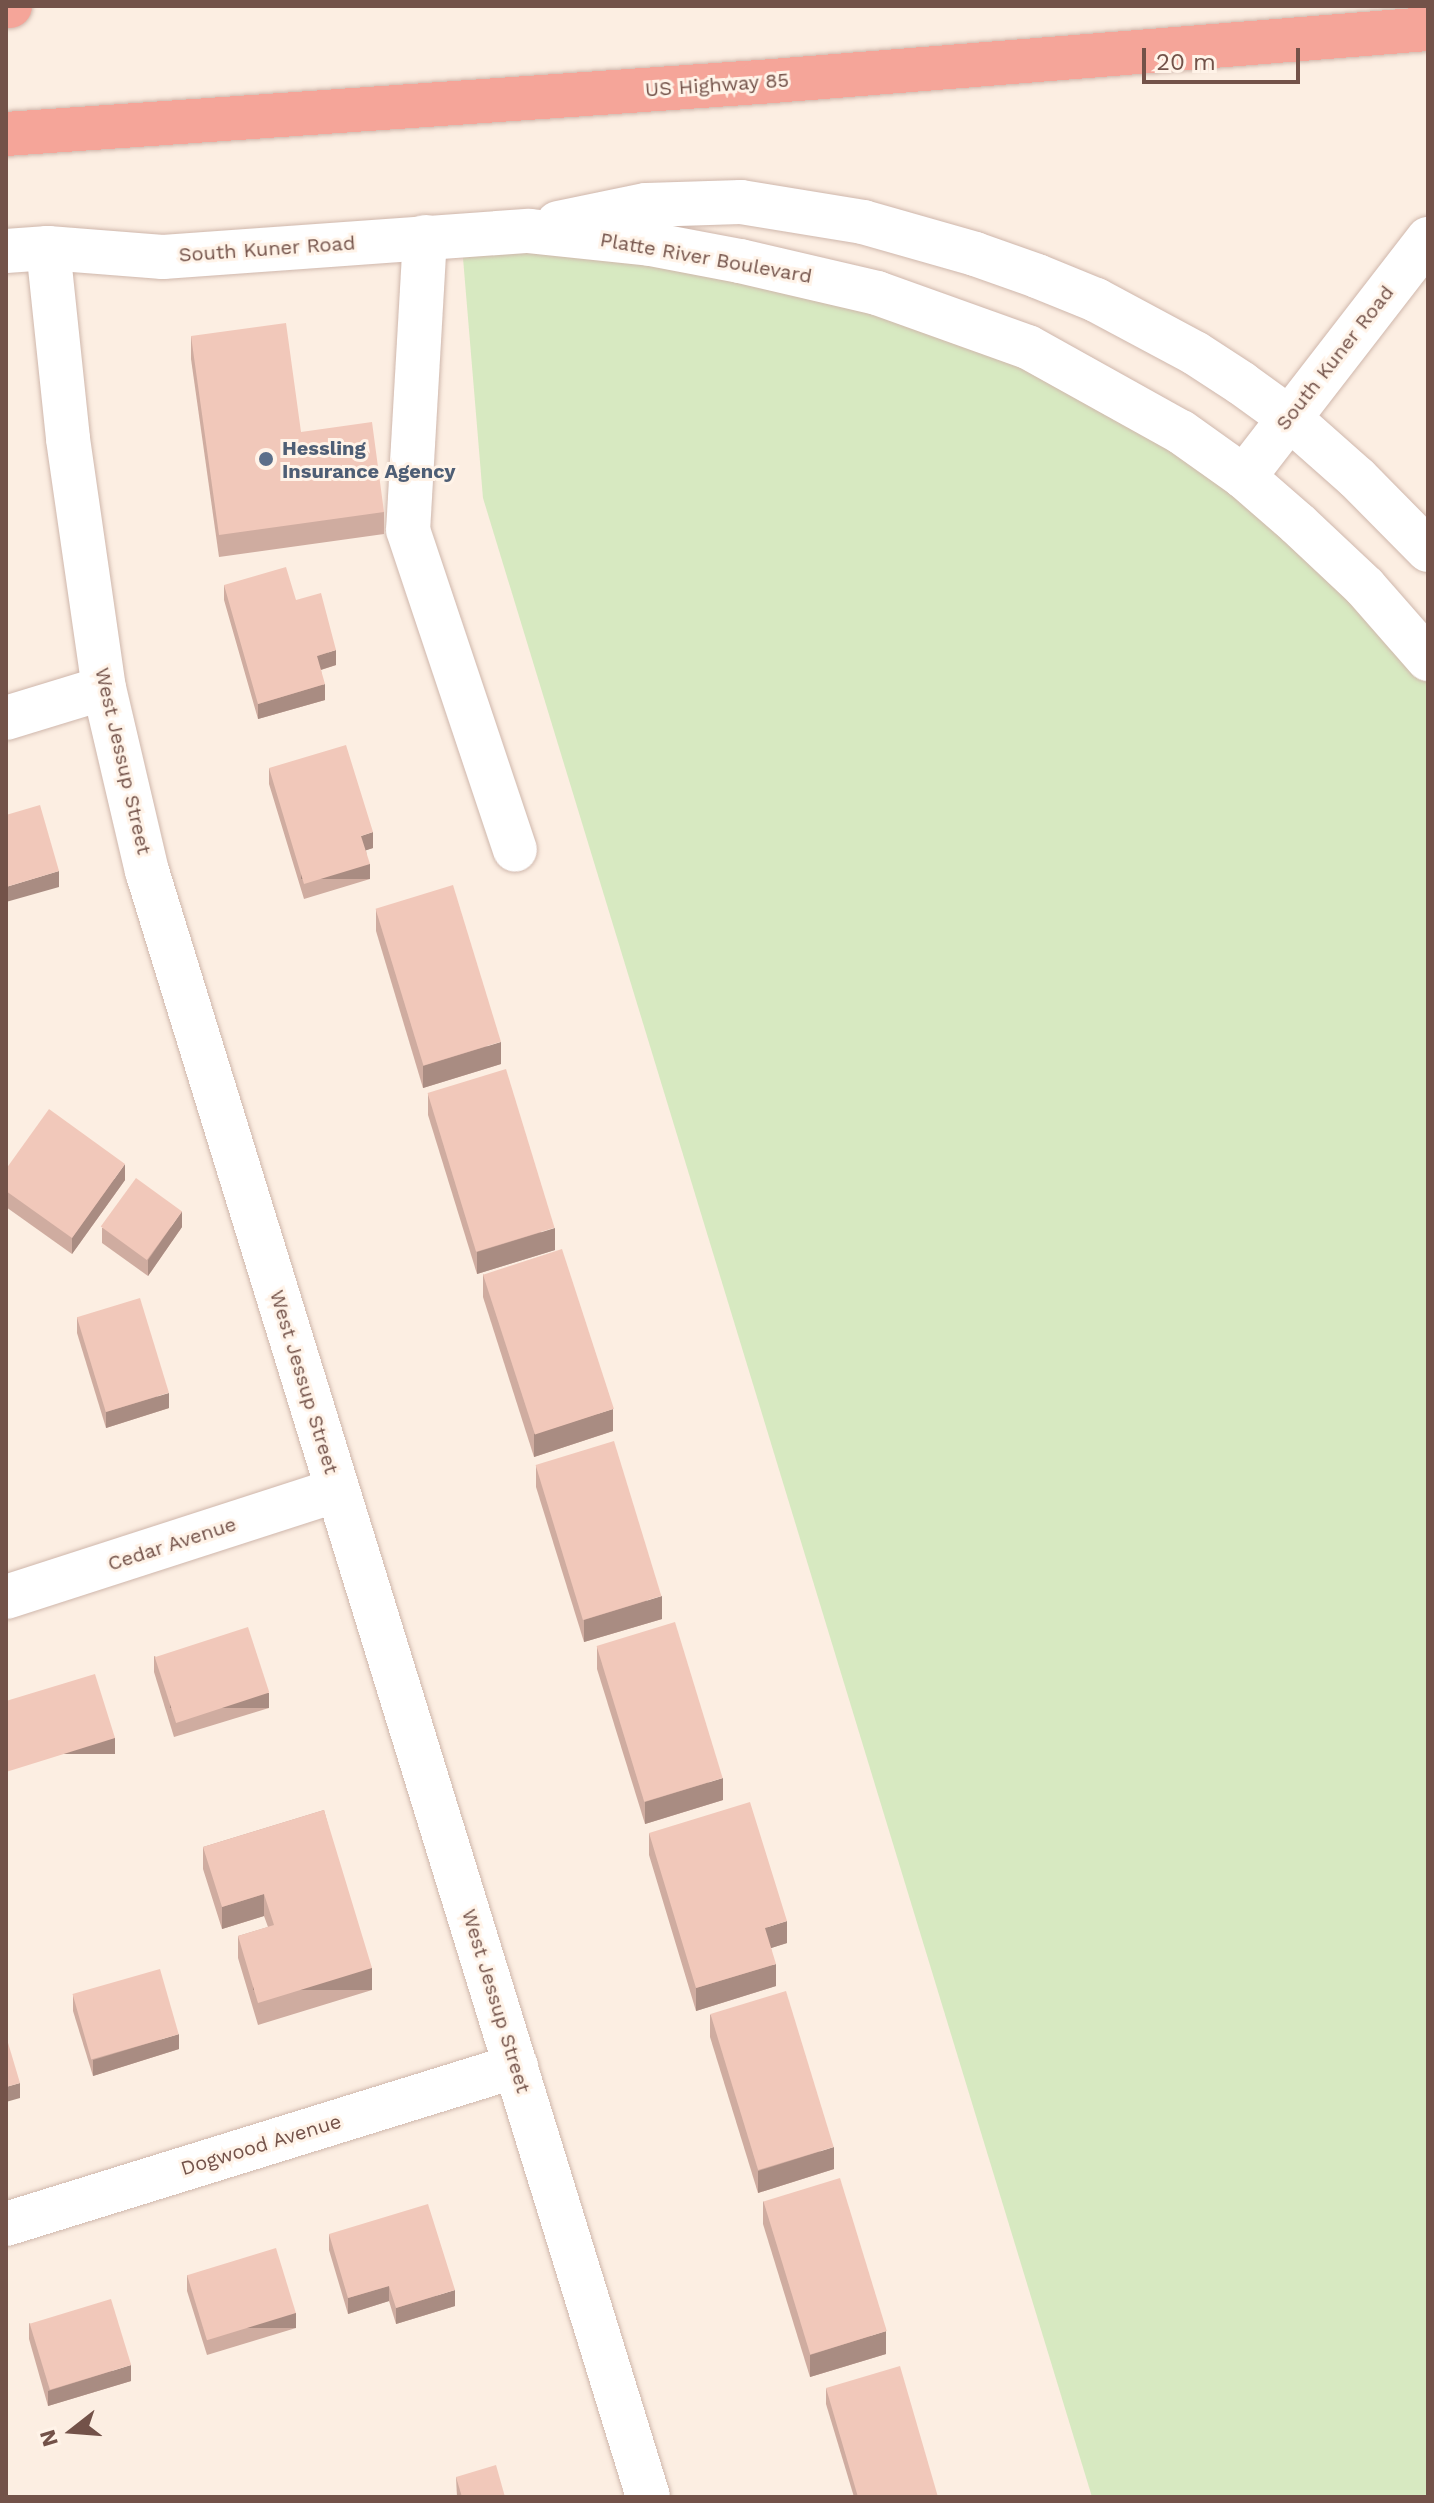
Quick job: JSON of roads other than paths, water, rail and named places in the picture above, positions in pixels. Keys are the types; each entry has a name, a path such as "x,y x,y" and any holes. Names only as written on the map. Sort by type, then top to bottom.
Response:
{"highway":[{"name":"US Highway 85","path":"6,134 760,82 1428,29"}],"street":[{"name":"Platte River Boulevard","path":"529,231 608,211 695,202 741,202 863,222 975,254 1096,300 1195,353 1288,417 1357,478 1428,550"},
{"name":"South Kuner Road","path":"27,249 163,257 529,231"},
{"name":"Platte River Boulevard","path":"529,231 665,247 877,293 1028,347 1073,369 1181,432 1244,477 1365,587 1428,659"},
{"path":"425,237 408,530 515,850"},
{"name":"South Kuner Road","path":"1244,477 1428,239"},
{"name":"West Jessup Street","path":"27,249 68,439 104,688 147,871 648,2497"},
{"path":"6,718 104,688"},
{"name":"Cedar Avenue","path":"6,1597 337,1490"},
{"name":"Dogwood Avenue","path":"6,2224 516,2066"}],"place":[{"name":"Hessling Insurance Agency","path":"266,459"}]}
